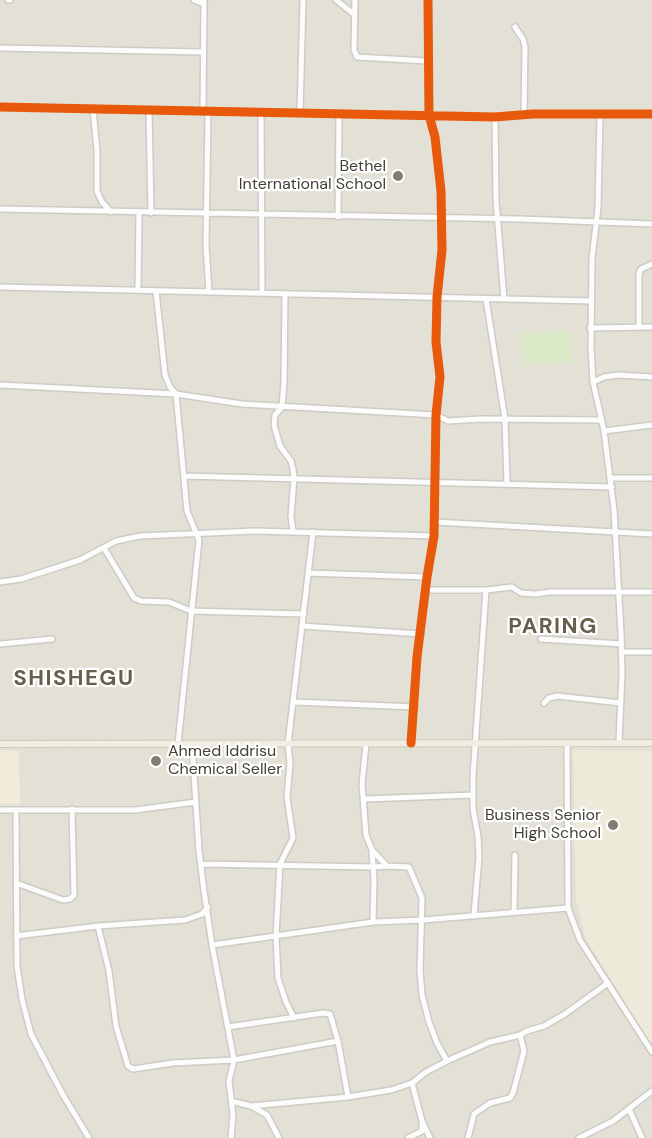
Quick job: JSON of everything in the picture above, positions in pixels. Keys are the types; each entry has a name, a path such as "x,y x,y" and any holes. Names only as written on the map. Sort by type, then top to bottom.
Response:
{"main road":[{"path":"0,744 652,743"}],"street":[{"path":"194,0 204,2 202,52 206,111 209,292"},
{"path":"300,112 303,0"},
{"path":"336,0 355,15"},
{"path":"355,0 354,50 357,57 427,61"},
{"path":"411,743 417,657 434,536 437,482 436,415 440,377 436,342 436,297 442,250 440,169 429,115 428,0"},
{"path":"515,27 525,47 524,114"},
{"path":"0,48 202,52"},
{"path":"0,107 495,117 524,114 652,114"},
{"path":"93,108 97,142 97,191 102,202 111,212"},
{"path":"149,110 151,213"},
{"path":"261,113 262,293"},
{"path":"338,217 339,114"},
{"path":"600,115 590,328 593,382 604,431 612,487 622,644 619,742"},
{"path":"495,117 496,190 504,299"},
{"path":"0,209 652,224"},
{"path":"138,290 139,212"},
{"path":"639,326 639,274 641,269 652,264"},
{"path":"0,287 591,301"},
{"path":"156,291 165,375 176,394 187,511 190,521 199,534 178,744"},
{"path":"285,294 282,407 274,415 276,436 291,461 294,478 291,495 293,531"},
{"path":"486,299 505,419 507,483"},
{"path":"590,328 652,327"},
{"path":"593,382 604,377 618,375 652,377"},
{"path":"0,385 176,394 223,402 282,407 436,415 448,421 480,418 601,420"},
{"path":"604,431 652,425"},
{"path":"184,476 612,487"},
{"path":"610,478 652,478"},
{"path":"435,522 652,534"},
{"path":"0,582 21,579 80,560 116,541 140,536 293,531 434,536"},
{"path":"294,1017 278,978 276,936 280,864 293,838 287,797 290,764 288,744 295,702 313,532"},
{"path":"104,548 134,598 141,602 169,602 191,611 304,614"},
{"path":"308,573 427,577"},
{"path":"425,590 486,590 512,587 520,592 536,594 652,592"},
{"path":"474,915 479,857 473,795 486,590"},
{"path":"302,626 421,634"},
{"path":"0,644 52,639"},
{"path":"541,639 622,644"},
{"path":"622,652 652,652"},
{"path":"544,703 556,696 621,703"},
{"path":"295,702 415,706"},
{"path":"192,744 202,864 212,945 234,1060 229,1081 233,1114 231,1138"},
{"path":"366,744 362,784 366,835 372,850 374,867 373,921"},
{"path":"567,744 568,908 580,940 652,1052"},
{"path":"364,799 473,795"},
{"path":"0,810 135,810 196,802"},
{"path":"16,883 63,900 74,895 72,809"},
{"path":"16,810 16,936 21,988 31,1034 89,1138"},
{"path":"372,850 387,866"},
{"path":"514,912 515,855"},
{"path":"202,864 409,867 422,898 420,970 422,995 429,1022 447,1061"},
{"path":"16,936 98,926 184,920 202,914 208,907"},
{"path":"212,945 373,921 423,920 568,908"},
{"path":"98,926 108,971 116,1026 128,1066 133,1069 173,1063 234,1060 338,1041"},
{"path":"251,1106 391,1090 412,1083 426,1072 490,1042 520,1035 553,1021 608,983"},
{"path":"228,1028 323,1013 330,1014 338,1041 348,1096"},
{"path":"468,1138 474,1114 490,1103 510,1098 513,1093 524,1051 520,1035"},
{"path":"412,1083 422,1121 429,1137"},
{"path":"579,1138 601,1128 652,1090"},
{"path":"231,1101 251,1106 267,1115 279,1138"},
{"path":"629,1109 642,1138"},
{"path":"422,1121 422,1131 429,1137"},
{"path":"408,1138 422,1131"}],"shaded area":[{"path":"0,0 652,0 652,1138 0,1138"},
{"path":"0,750 19,751 20,804 0,804"},
{"name":"Business Senior High School","path":"573,750 652,751 652,1047 586,939 576,899"}],"green space":[{"path":"571,331 572,362 523,364 521,333"}],"cycle path":[{"path":"411,743 417,657 434,536 436,415 440,377 436,342 437,297 442,250 441,191 435,137 429,115 428,0"},
{"path":"0,107 495,117 533,114 652,114"}],"place":[{"name":"Bethel International School","path":"398,176"},
{"name":"Ahmed Iddrisu Chemical Seller","path":"156,761"},
{"name":"Business Senior High School","path":"613,825"}],"district":[{"name":"PARING","path":"553,627"},
{"name":"SHISHEGU","path":"74,679"}]}
